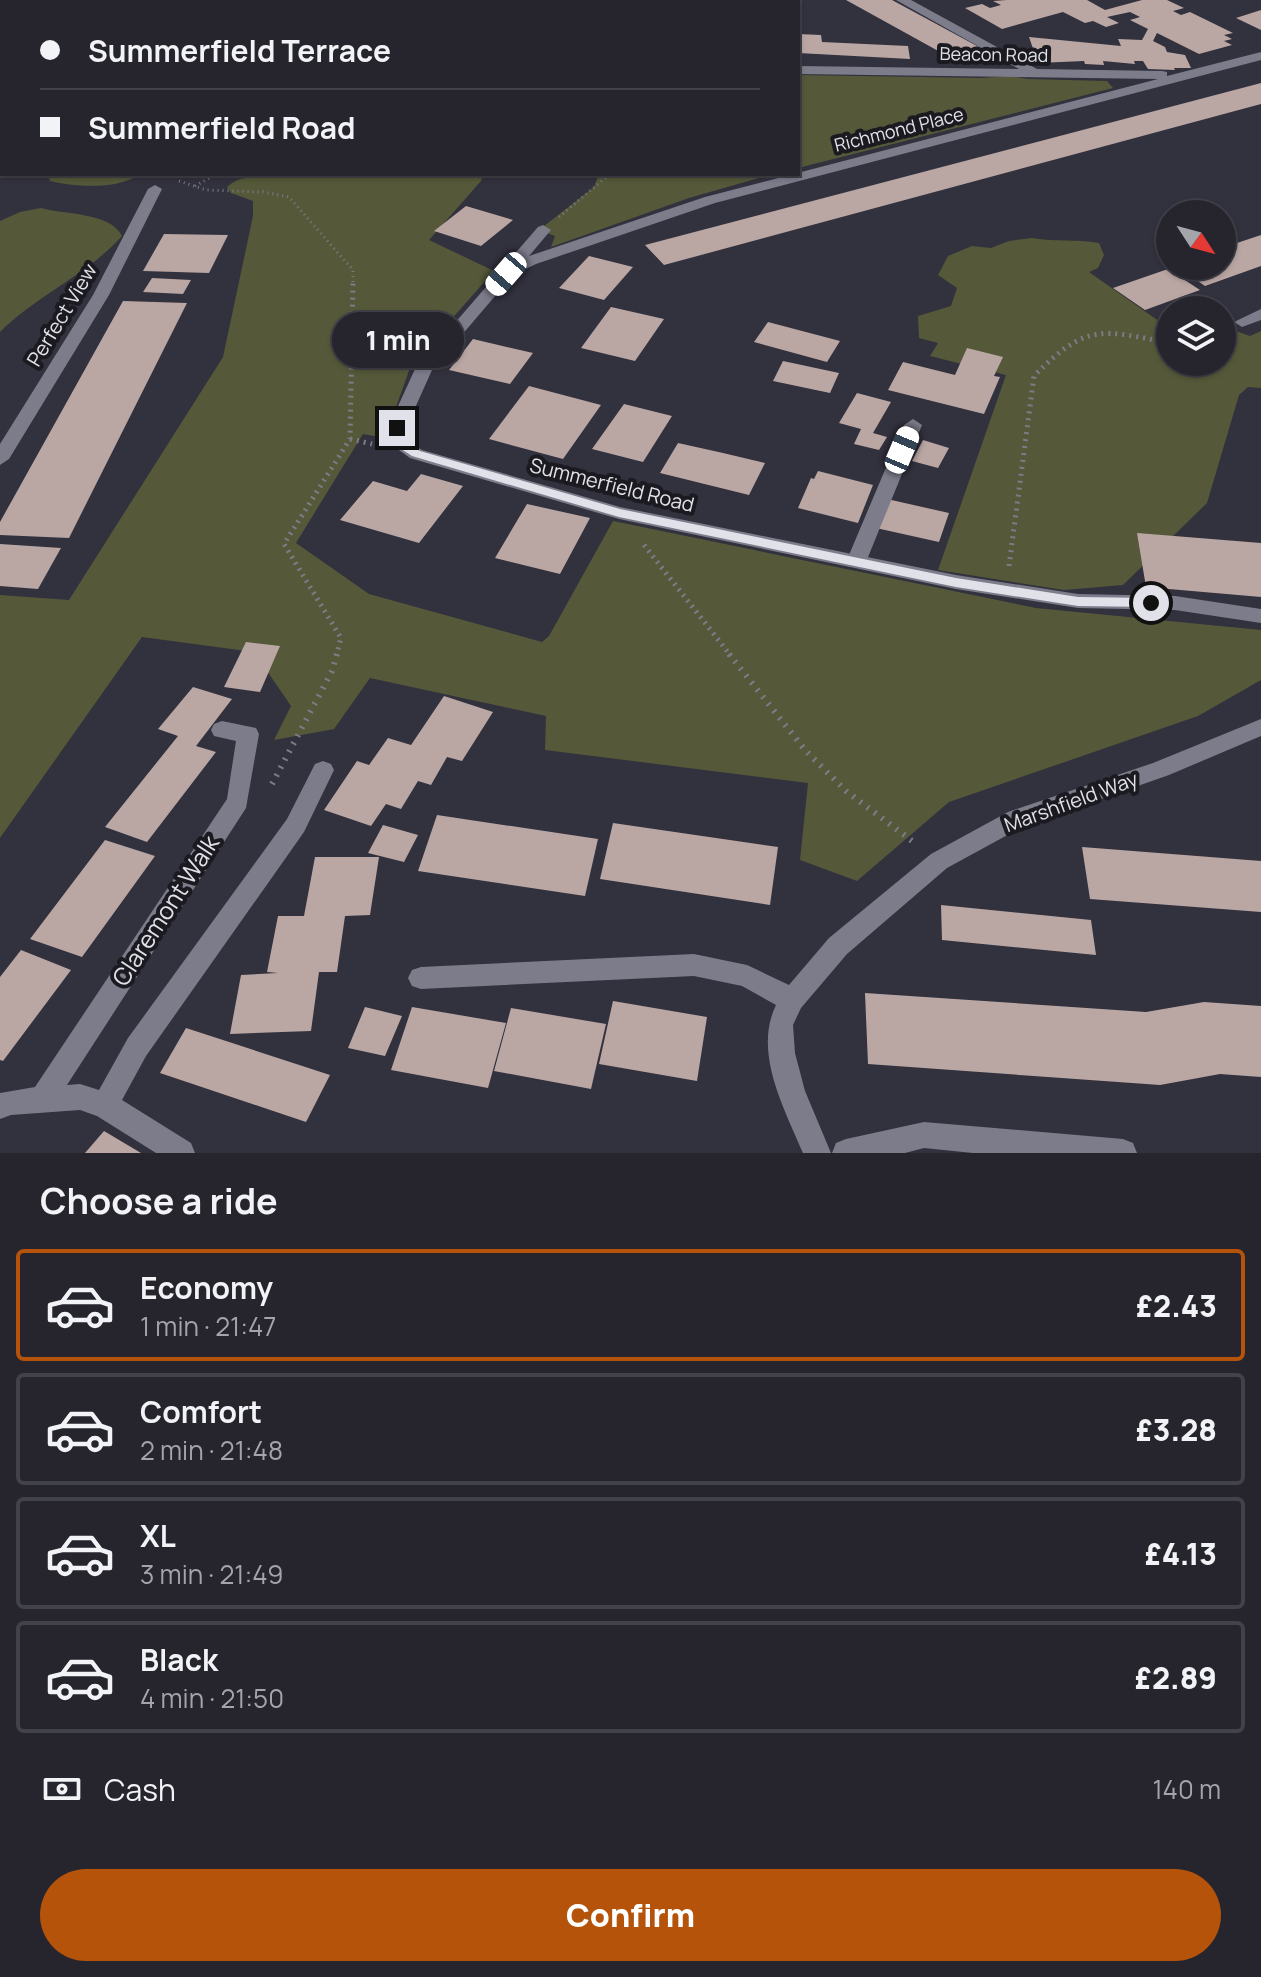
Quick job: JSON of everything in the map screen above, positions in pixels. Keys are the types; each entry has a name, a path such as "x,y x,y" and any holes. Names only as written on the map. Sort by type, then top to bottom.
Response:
{"street":[{"path":"902,0 1036,73"},
{"name":"Richmond Place","path":"506,274 530,261 710,200 1261,56"},
{"name":"Beacon Road","path":"800,70 1190,75"},
{"name":"Perfect View","path":"0,459 101,295 155,189"},
{"name":"Summerfield Road","path":"543,230 424,369 397,428 401,445 416,454 619,513 856,562 1078,601 1175,603 1261,616"},
{"path":"1242,322 1261,314"},
{"path":"856,562 913,425"},
{"name":"Marshfield Way","path":"817,1153 791,1091 782,1053 780,1025 792,1000 838,946 939,861 1016,819 1161,769 1261,727"},
{"name":"Claremont Walk","path":"42,1100 238,801 248,734 222,730"},
{"path":"105,1105 137,1047 296,825 323,770"},
{"path":"421,978 694,965 747,976 792,1000"},
{"path":"0,1106 80,1097 105,1105 181,1153"},
{"path":"846,1153 924,1135 1123,1153"}],"path":[{"path":"195,186 213,176"},
{"path":"543,230 608,176"},
{"path":"174,180 206,190 263,192 289,197 353,270 350,439 284,544 341,638 332,671"},
{"path":"1006,590 1034,376 1055,354 1084,339 1108,332 1156,341"},
{"path":"619,513 805,750 846,791 939,861"}],"green space":[{"path":"800,75 1011,76 1107,81 1113,88 800,167"},
{"path":"49,176 136,176 120,183 96,186 50,181"},
{"path":"482,176 429,240 494,271 411,365 385,438 363,434 296,543 369,594 542,642 549,636 613,521 1036,608 1261,630 1261,680 1198,716 949,802 857,881 800,860 808,783 545,750 546,716 370,678 334,729 274,740 291,706 254,652 142,637 0,838 0,595 69,600 223,357 253,216 253,201 231,193 227,187 241,179"},
{"path":"598,176 766,176 689,198 551,247 555,236 539,230 594,187"},
{"path":"41,208 98,218 116,228 122,236 93,262 0,332 0,221 20,212"},
{"path":"1032,238 1099,243 1104,255 1098,268 1089,272 1156,319 1156,376 1236,376 1236,331 1250,336 1261,331 1261,388 1248,387 1239,395 1207,503 1123,585 1064,590 938,570 1006,375 930,356 938,343 919,338 918,316 951,306 957,288 938,275 948,256 972,246 991,248 1009,241"}],"building":[{"path":"846,0 892,0 990,53 960,63"},
{"path":"1087,0 1105,10 1142,0 1167,0 1184,8 1173,11 1181,15 1190,12 1233,33 1224,35 1232,39 1224,41 1232,45 1199,54 1157,33 1153,41 1165,47 1167,52 1185,55 1191,68 1175,70 1148,69 1143,61 1134,61 1135,64 1103,61 1104,65 1085,64 1084,61 1038,63 1029,37 1121,46 1118,39 1142,40 1148,29 1130,20 1140,17 1130,12 1107,17 1119,23 1106,27 1093,21 1085,23 1063,12 1002,29 965,8 982,4 990,8 1001,5 993,1"},
{"path":"1261,10 1261,30 1236,18"},
{"path":"800,34 821,35 822,42 908,46 910,59 800,53"},
{"path":"1261,83 1261,104 664,265 645,245"},
{"path":"466,206 513,220 481,246 434,231"},
{"path":"164,234 228,235 209,273 143,271"},
{"path":"1261,235 1261,266 1236,275 1236,243"},
{"path":"589,256 633,267 604,300 559,288"},
{"path":"1156,273 1156,280 1185,280 1200,290 1184,296 1156,296 1156,306 1145,310 1113,288"},
{"path":"152,278 191,280 183,294 143,292"},
{"path":"1196,280 1222,280 1205,286"},
{"path":"123,301 187,303 69,538 0,535 0,522"},
{"path":"611,307 664,319 635,361 581,348"},
{"path":"768,322 840,341 827,362 754,342"},
{"path":"473,339 533,353 510,384 449,370"},
{"path":"967,348 1003,357 994,376 1000,377 984,414 888,390 903,362 955,375"},
{"path":"783,361 839,373 830,393 773,381"},
{"path":"529,386 601,405 563,459 489,439"},
{"path":"857,393 891,402 873,433 887,437 879,450 854,444 861,429 839,423"},
{"path":"624,404 672,416 643,462 592,449"},
{"path":"923,440 949,448 938,468 912,461"},
{"path":"678,443 765,463 749,495 660,473"},
{"path":"818,471 873,485 858,523 798,508 811,478 814,479"},
{"path":"421,474 463,486 419,543 340,520 373,481 407,491"},
{"path":"887,499 949,513 939,542 876,528"},
{"path":"527,504 590,518 560,574 495,558"},
{"path":"1137,533 1261,543 1261,597 1146,587"},
{"path":"0,544 61,548 38,589 0,586"},
{"path":"246,642 280,646 260,692 224,687"},
{"path":"193,687 232,699 196,746 216,752 147,842 105,827 178,736 158,729"},
{"path":"444,696 493,712 462,761 447,757 431,785 418,781 401,809 386,804 371,826 324,810 357,761 369,765 388,738 411,745"},
{"path":"437,815 598,839 585,896 418,871"},
{"path":"613,823 778,847 770,905 600,879"},
{"path":"383,825 418,835 404,862 368,853"},
{"path":"105,840 155,856 82,957 30,939"},
{"path":"1082,847 1261,861 1261,912 1090,899"},
{"path":"315,857 379,857 370,915 345,916 337,972 319,972 311,1031 230,1034 241,975 278,973 267,972 278,916 304,916"},
{"path":"941,905 1091,920 1096,955 942,940"},
{"path":"21,950 71,970 3,1061 0,1060 0,977"},
{"path":"865,993 1146,1012 1204,1002 1261,1006 1261,1077 1220,1074 1160,1085 868,1064"},
{"path":"613,1001 707,1017 697,1081 599,1064"},
{"path":"365,1007 402,1016 385,1056 348,1048"},
{"path":"412,1007 506,1023 488,1088 391,1070"},
{"path":"511,1008 606,1024 591,1089 494,1071"},
{"path":"186,1028 330,1075 306,1122 160,1073"},
{"path":"104,1131 141,1153 85,1153"}],"route":[{"path":"397,428 401,445 416,454 619,513 956,582 1078,601 1151,603"}]}
